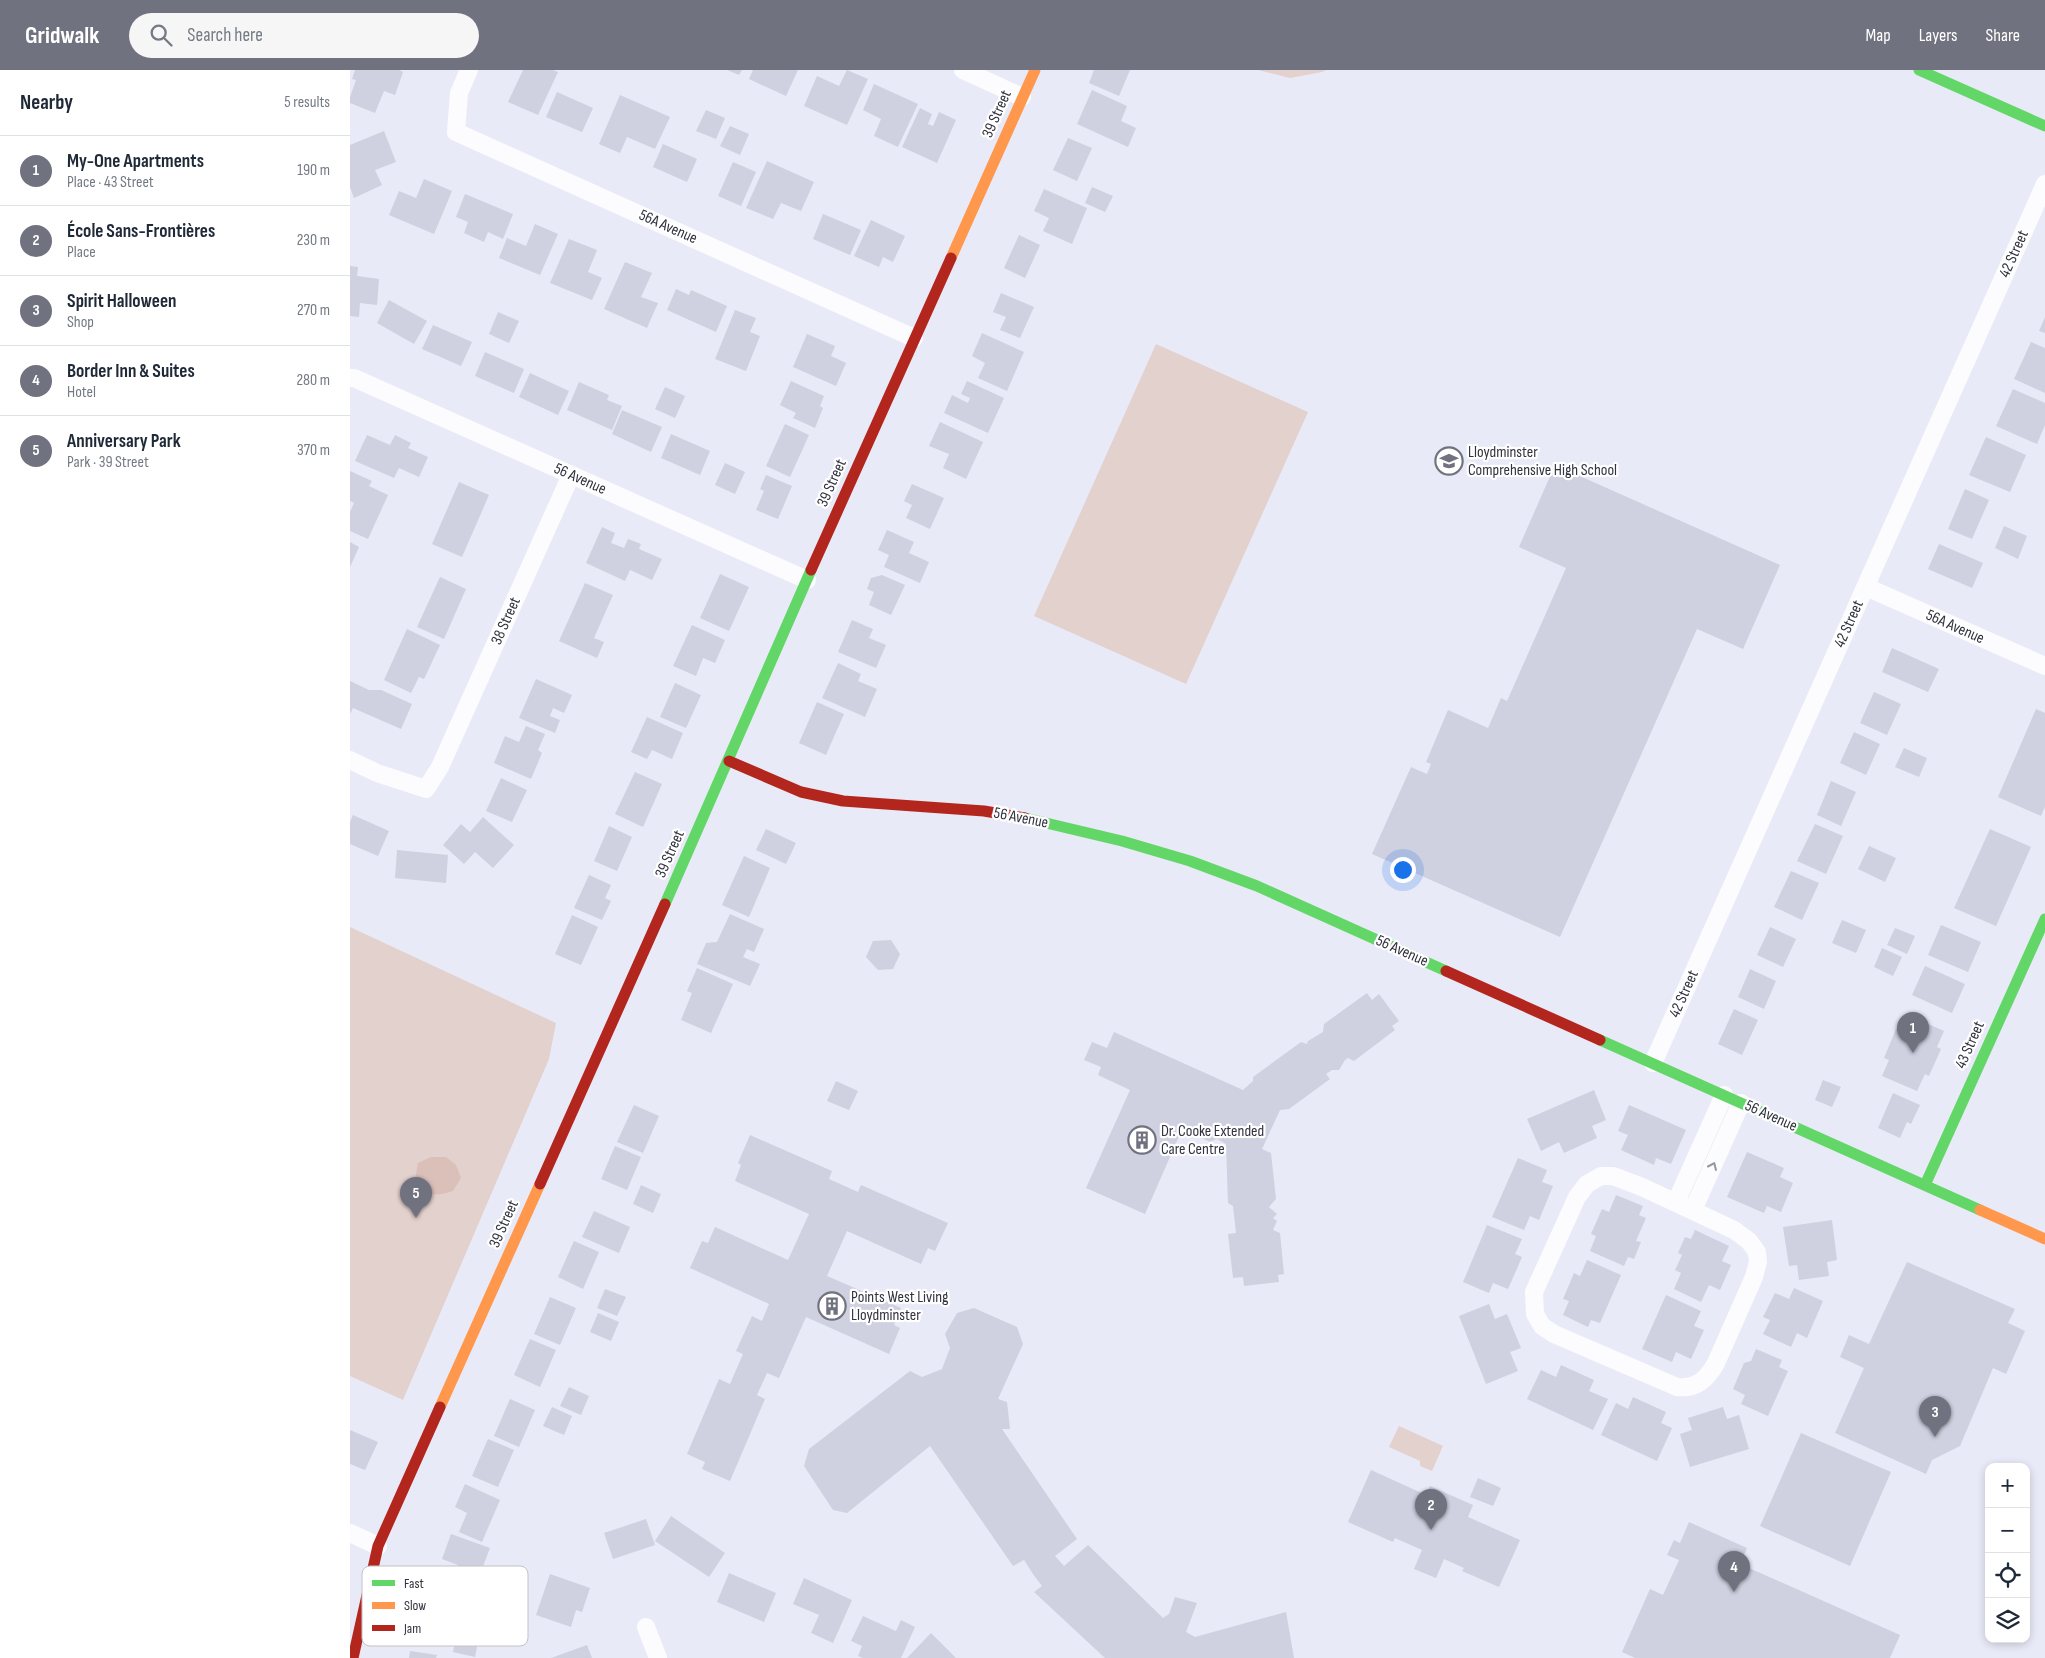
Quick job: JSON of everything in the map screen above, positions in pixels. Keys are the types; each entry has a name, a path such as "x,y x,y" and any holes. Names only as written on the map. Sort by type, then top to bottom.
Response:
{"street":[{"name":"56A Avenue","path":"469,70 459,93 456,132 914,338"},
{"path":"963,70 1022,97"},
{"name":"39 Street","path":"374,1566 378,1546 729,761 914,338 1035,70"},
{"path":"1919,70 2045,126"},
{"name":"42 Street","path":"1653,1063 2045,184"},
{"name":"56 Avenue","path":"352,378 807,580"},
{"name":"38 Street","path":"350,760 377,773 426,789 440,767 572,475"},
{"name":"56A Avenue","path":"1866,587 2045,666"},
{"name":"56 Avenue","path":"729,761 801,792 843,801 993,813 1045,822 1112,838 1190,861 1257,886 2045,1239"},
{"name":"43 Street","path":"1926,1185 2045,919"},
{"path":"1676,1202 1724,1095"},
{"path":"1693,1210 1741,1103"},
{"path":"1601,1176 1613,1176 1693,1210 1734,1230 1749,1241 1757,1252 1758,1262 1716,1363 1709,1375 1698,1385 1688,1388 1677,1388 1554,1334 1542,1326 1535,1314 1534,1292 1577,1197 1587,1184 1601,1176"},
{"path":"350,1533 378,1546"},
{"name":"39 Street","path":"353,1658 362,1618"},
{"path":"646,1627 658,1658"}],"shaded area":[{"path":"1258,70 1326,70 1290,78"},
{"path":"1156,344 1308,412 1186,684 1034,616"},
{"path":"350,927 556,1023 549,1059 403,1400 350,1376"},
{"path":"431,1157 446,1157 456,1165 461,1178 453,1191 431,1194 423,1189 415,1180 418,1163"},
{"path":"1399,1426 1443,1446 1432,1471 1420,1466 1420,1461 1389,1447"}],"building":[{"path":"355,70 399,70 403,72 395,95 384,91 375,113 350,103 350,97 356,80 352,79"},
{"path":"523,70 553,70 558,72 538,115 508,102"},
{"path":"727,70 742,70 739,75"},
{"path":"753,70 798,70 786,96 749,79"},
{"path":"847,70 868,79 847,125 804,106 817,76 839,86"},
{"path":"1094,70 1130,70 1119,96 1089,83"},
{"path":"874,84 918,104 898,147 874,136 881,119 863,110"},
{"path":"1092,90 1127,106 1121,121 1136,128 1128,147 1077,124"},
{"path":"557,92 593,108 582,132 546,117"},
{"path":"620,95 670,117 655,149 627,137 620,153 599,144"},
{"path":"920,108 932,114 928,124 933,126 939,112 956,120 937,163 902,147"},
{"path":"706,110 725,118 716,139 696,131"},
{"path":"730,126 749,134 740,155 720,146"},
{"path":"384,131 396,162 375,170 382,185 354,198 350,187 350,145"},
{"path":"1068,138 1092,148 1077,181 1053,170"},
{"path":"663,144 697,159 687,182 653,167"},
{"path":"767,161 814,182 801,211 781,203 773,219 746,208"},
{"path":"733,162 756,172 741,206 718,196"},
{"path":"424,179 452,191 434,234 389,215 399,191 416,198"},
{"path":"1092,187 1113,196 1105,212 1085,203"},
{"path":"1044,189 1087,208 1072,244 1043,231 1049,218 1034,211"},
{"path":"465,194 513,214 503,239 488,232 484,242 464,233 468,222 456,217"},
{"path":"823,214 861,230 850,255 813,239"},
{"path":"871,220 905,236 893,262 883,257 879,267 854,256"},
{"path":"535,224 558,234 540,275 499,258 507,238 526,246"},
{"path":"1019,235 1040,245 1025,278 1004,268"},
{"path":"569,239 597,250 588,272 602,278 592,300 550,283"},
{"path":"625,262 652,273 641,297 658,303 647,328 604,309"},
{"path":"350,266 358,267 357,276 379,279 377,305 360,303 359,317 350,316"},
{"path":"676,289 689,295 691,290 727,306 716,332 667,310"},
{"path":"1001,293 1034,307 1020,338 1000,330 1006,317 993,312"},
{"path":"389,300 427,321 414,344 377,323"},
{"path":"735,310 756,318 750,332 760,336 746,371 715,359"},
{"path":"498,312 519,321 509,343 489,334"},
{"path":"2045,317 2045,333 2039,331"},
{"path":"433,325 472,342 461,366 422,349"},
{"path":"982,333 1024,352 1007,391 978,378 985,363 972,356"},
{"path":"807,334 835,346 831,356 846,363 836,386 793,367"},
{"path":"2031,342 2045,348 2045,393 2014,379"},
{"path":"485,352 524,369 514,393 475,376"},
{"path":"530,373 569,391 558,415 519,397"},
{"path":"791,381 824,396 820,406 823,408 815,428 793,418 796,413 780,405"},
{"path":"967,381 1004,398 988,433 944,413 952,395 968,403 970,398 961,394"},
{"path":"579,382 609,395 607,400 622,406 612,430 567,410"},
{"path":"665,387 685,396 675,418 655,409"},
{"path":"2013,389 2045,403 2045,425 2037,444 1996,426"},
{"path":"622,410 662,427 651,452 612,434"},
{"path":"940,422 983,442 966,479 943,468 949,454 929,446"},
{"path":"785,424 809,435 790,477 766,466"},
{"path":"671,434 710,451 700,475 661,458"},
{"path":"367,435 390,445 395,435 411,443 408,448 428,457 419,477 399,468 394,478 355,461"},
{"path":"1986,437 2026,455 2010,492 1969,475"},
{"path":"725,463 745,472 735,494 715,485"},
{"name":"Lloydminster Comprehensive High School","path":"1555,465 1780,565 1743,649 1697,629 1560,937 1372,854 1411,767 1427,774 1431,764 1426,762 1448,710 1488,728 1501,698 1507,701 1566,568 1519,547"},
{"path":"350,471 372,481 369,486 388,495 368,539 350,531 350,512 354,503 350,501"},
{"path":"766,475 792,486 778,519 756,510 764,491 760,489"},
{"path":"459,482 489,495 462,557 432,544"},
{"path":"912,484 944,498 930,529 906,518 912,505 904,501"},
{"path":"1965,489 1989,500 1972,539 1948,529"},
{"path":"2004,526 2027,536 2018,559 1995,548"},
{"path":"602,527 615,533 611,543 624,548 628,539 641,544 639,549 662,559 652,580 630,570 625,581 586,563"},
{"path":"887,530 914,542 909,553 929,562 920,583 884,567 889,555 878,550"},
{"path":"350,542 359,547 350,567"},
{"path":"1939,544 1983,563 1972,588 1928,569"},
{"path":"720,574 749,587 729,631 700,618"},
{"path":"882,575 905,585 891,615 869,605 874,592 867,589 871,578"},
{"path":"440,577 466,589 444,639 417,627"},
{"path":"585,583 613,595 594,638 604,642 597,658 559,641"},
{"path":"852,620 873,629 869,638 886,645 876,668 838,652"},
{"path":"692,625 725,640 715,663 703,658 696,676 673,666"},
{"path":"407,629 440,645 424,679 419,677 411,693 384,680"},
{"path":"1892,648 1939,669 1928,692 1882,672"},
{"path":"838,663 861,674 858,681 877,689 865,717 822,698"},
{"path":"536,679 572,695 564,713 553,708 550,716 560,720 555,733 519,718"},
{"path":"350,681 369,690 381,690 412,704 401,729 353,708 350,714"},
{"path":"675,683 701,695 686,728 660,717"},
{"path":"1874,692 1901,704 1887,735 1860,723"},
{"path":"817,702 844,714 826,755 799,743"},
{"path":"2036,709 2045,713 2045,807 2041,816 1998,797"},
{"path":"647,717 683,733 672,759 652,750 647,759 631,752"},
{"path":"526,726 545,734 538,750 542,753 531,779 494,763 505,736 519,742"},
{"path":"1854,732 1880,744 1866,775 1840,763"},
{"path":"1904,748 1927,758 1919,777 1895,767"},
{"path":"635,772 662,784 643,827 615,814"},
{"path":"501,778 527,790 512,822 486,811"},
{"path":"1831,781 1856,792 1841,826 1817,815"},
{"path":"353,815 389,831 378,856 350,844 350,822"},
{"path":"483,817 514,845 493,868 475,852 464,864 443,845 461,824 470,832"},
{"path":"1815,824 1843,836 1826,874 1797,861"},
{"path":"609,826 632,837 617,871 594,861"},
{"path":"766,829 796,843 786,864 756,850"},
{"path":"1990,829 2031,847 1996,926 1954,908"},
{"path":"1869,846 1896,858 1885,882 1858,869"},
{"path":"397,850 448,855 446,883 395,878"},
{"path":"744,856 770,868 749,917 722,905"},
{"path":"1791,871 1819,883 1802,920 1774,907"},
{"path":"589,875 611,885 605,898 611,901 602,920 574,908"},
{"path":"730,914 764,929 754,952 747,949 743,957 760,964 750,986 697,964 706,943 717,942"},
{"path":"572,915 598,927 581,965 555,954"},
{"path":"1842,920 1866,930 1856,953 1832,943"},
{"path":"1941,925 1981,942 1968,972 1928,955"},
{"path":"1770,927 1796,939 1783,967 1757,955"},
{"path":"1895,928 1915,936 1907,954 1887,945"},
{"path":"891,940 900,954 893,969 878,970 866,957 873,941"},
{"path":"1882,948 1902,957 1893,976 1874,967"},
{"path":"1925,966 1965,984 1952,1013 1912,995"},
{"path":"697,968 733,984 711,1033 681,1020 692,993 687,991"},
{"path":"1750,969 1776,981 1764,1009 1738,997"},
{"name":"Dr. Cooke Extended Care Centre","path":"1367,993 1372,1000 1379,994 1399,1021 1392,1026 1395,1030 1354,1061 1348,1058 1339,1070 1332,1070 1326,1074 1330,1079 1289,1109 1280,1110 1262,1149 1271,1153 1276,1199 1269,1207 1277,1214 1273,1218 1277,1221 1273,1230 1280,1233 1284,1274 1278,1275 1279,1282 1244,1286 1243,1277 1233,1278 1228,1234 1236,1233 1233,1206 1228,1203 1226,1144 1217,1139 1210,1142 1194,1134 1193,1128 1184,1125 1145,1214 1086,1188 1130,1090 1098,1075 1101,1067 1084,1060 1092,1042 1107,1048 1114,1032 1243,1090 1253,1081 1253,1077 1301,1042 1307,1044 1308,1041 1323,1032 1324,1024"},
{"path":"1734,1009 1758,1020 1742,1055 1718,1044"},
{"path":"1908,1015 1944,1031 1937,1047 1941,1049 1929,1076 1925,1074 1917,1091 1882,1076 1889,1060 1884,1058 1896,1029 1901,1031"},
{"path":"1823,1080 1841,1087 1832,1107 1815,1100"},
{"path":"836,1081 858,1091 849,1110 827,1101"},
{"path":"1594,1090 1606,1120 1592,1126 1597,1138 1564,1153 1559,1142 1541,1151 1527,1119"},
{"path":"1893,1093 1920,1105 1911,1124 1907,1122 1900,1138 1878,1128"},
{"path":"634,1105 659,1116 643,1153 617,1142"},
{"path":"1629,1105 1686,1130 1671,1164 1656,1158 1654,1165 1621,1150 1628,1135 1618,1131"},
{"name":"Points West Living Lloydminster","path":"750,1135 832,1171 829,1179 858,1192 861,1185 948,1223 935,1251 928,1248 921,1264 847,1231 827,1276 901,1308 894,1325 900,1328 889,1354 806,1317 779,1378 767,1373 757,1395 765,1399 730,1481 702,1469 705,1462 687,1454 719,1379 730,1384 743,1354 736,1351 752,1316 762,1321 769,1304 690,1268 702,1241 708,1243 715,1227 788,1260 809,1214 735,1181 741,1165 738,1163"},
{"path":"615,1146 641,1157 627,1190 601,1179"},
{"path":"1747,1152 1784,1168 1780,1177 1793,1183 1781,1212 1767,1206 1764,1213 1727,1197"},
{"path":"1518,1158 1547,1170 1542,1182 1553,1186 1539,1220 1530,1216 1524,1230 1492,1217"},
{"path":"641,1185 661,1194 653,1213 633,1204"},
{"path":"1616,1195 1643,1206 1639,1215 1646,1218 1636,1241 1641,1242 1634,1259 1628,1257 1624,1266 1590,1251 1596,1236 1591,1234 1602,1209 1609,1212"},
{"path":"594,1211 630,1227 619,1253 582,1237"},
{"path":"1832,1220 1837,1260 1827,1262 1829,1276 1799,1280 1797,1265 1789,1266 1783,1227"},
{"path":"1487,1225 1522,1239 1515,1254 1522,1257 1508,1289 1493,1283 1489,1293 1463,1282"},
{"path":"1695,1230 1729,1246 1722,1261 1731,1265 1720,1290 1709,1285 1701,1302 1674,1289 1681,1273 1675,1270 1682,1255 1678,1253 1685,1237 1691,1239"},
{"path":"574,1241 599,1252 583,1289 558,1277"},
{"path":"1587,1260 1621,1275 1600,1323 1591,1320 1588,1327 1563,1315 1569,1301 1563,1299 1574,1273 1580,1276"},
{"path":"1907,1262 2015,1309 2008,1323 2025,1331 2006,1374 1993,1368 1960,1446 1932,1460 1926,1474 1835,1433 1864,1368 1840,1357 1849,1335 1869,1344"},
{"path":"1794,1288 1823,1301 1807,1338 1797,1333 1791,1347 1763,1334 1770,1320 1763,1317 1775,1293 1789,1299"},
{"path":"605,1289 626,1297 617,1316 597,1308"},
{"path":"1666,1295 1701,1311 1694,1326 1704,1330 1691,1359 1676,1352 1672,1362 1642,1349"},
{"path":"550,1297 576,1308 560,1345 534,1334"},
{"path":"1489,1304 1495,1319 1507,1314 1521,1348 1510,1352 1518,1371 1486,1384 1459,1316"},
{"path":"974,1308 1017,1327 1023,1344 998,1399 1007,1402 1010,1429 1002,1429 1077,1539 1055,1556 1064,1566 1088,1545 1163,1618 1169,1614 1175,1597 1197,1603 1186,1632 1195,1637 1286,1612 1294,1658 1105,1658 1034,1592 1042,1586 1024,1560 1013,1566 930,1446 847,1513 833,1510 804,1466 809,1449 910,1371 922,1377 942,1369 950,1348 945,1334 957,1313"},
{"path":"598,1313 619,1322 611,1341 590,1332"},
{"path":"530,1339 556,1350 540,1387 514,1375"},
{"path":"1756,1349 1782,1360 1779,1367 1788,1371 1768,1416 1741,1404 1745,1395 1733,1389 1744,1363 1751,1361"},
{"path":"1561,1365 1594,1380 1589,1391 1608,1399 1593,1430 1527,1399 1541,1370 1556,1377"},
{"path":"569,1387 589,1396 581,1415 560,1406"},
{"path":"1633,1397 1666,1412 1661,1423 1672,1428 1657,1461 1601,1435 1616,1403 1628,1409"},
{"path":"510,1399 535,1410 519,1447 494,1436"},
{"path":"552,1407 572,1416 564,1435 543,1426"},
{"path":"1723,1407 1727,1419 1739,1415 1749,1449 1690,1467 1680,1434 1692,1430 1688,1418"},
{"path":"350,1430 378,1442 365,1470 350,1464"},
{"path":"1801,1433 1891,1472 1850,1566 1760,1526"},
{"path":"488,1439 514,1450 498,1487 472,1476"},
{"path":"1371,1470 1426,1495 1430,1486 1473,1505 1468,1517 1520,1540 1499,1587 1462,1571 1464,1568 1444,1559 1436,1578 1414,1569 1422,1550 1395,1538 1393,1542 1348,1522"},
{"path":"1478,1478 1501,1488 1493,1506 1470,1497"},
{"path":"465,1484 500,1500 482,1542 459,1532 467,1513 455,1507"},
{"path":"671,1516 725,1553 709,1577 655,1541"},
{"path":"646,1519 655,1545 613,1559 604,1533"},
{"path":"1689,1522 1747,1548 1740,1564 1900,1635 1890,1658 1635,1658 1622,1652 1650,1589 1663,1595 1679,1560 1667,1555 1674,1540 1680,1543"},
{"path":"451,1534 490,1548 483,1566 458,1566 442,1559"},
{"path":"729,1573 776,1593 764,1622 717,1602"},
{"path":"550,1574 590,1588 582,1612 576,1610 571,1627 536,1615"},
{"path":"804,1578 852,1600 833,1643 811,1633 819,1615 793,1604"},
{"path":"863,1616 896,1631 901,1620 915,1627 901,1658 863,1658 858,1656 862,1646 851,1641"},
{"path":"931,1633 956,1658 907,1658"},
{"path":"587,1645 592,1658 551,1658"},
{"path":"454,1646 477,1646 475,1657 453,1652"},
{"path":"410,1651 437,1655 436,1658 409,1658"}],"traffic: fast":[{"path":"1919,70 2045,126"},
{"path":"665,904 811,570"},
{"path":"1025,818 1122,841 1190,861 1257,886 1446,971"},
{"path":"1925,1185 2045,919"},
{"path":"1600,1040 1980,1210"}],"traffic: slow":[{"path":"951,258 1035,70"},
{"path":"440,1407 540,1184"},
{"path":"1980,1210 2045,1239"}],"traffic: jam":[{"path":"811,570 951,258"},
{"path":"729,761 801,792 843,801 984,811 1025,818"},
{"path":"540,1184 665,904"},
{"path":"1446,971 1600,1040"},
{"path":"374,1566 378,1546 440,1407"},
{"path":"353,1658 362,1618"}],"place":[{"name":"Lloydminster Comprehensive High School","path":"1449,461"},
{"name":"My-One Apartments","path":"1913,1053"},
{"name":"Dr. Cooke Extended Care Centre","path":"1142,1140"},
{"name":"Anniversary Park","path":"416,1218"},
{"name":"Points West Living Lloydminster","path":"832,1306"},
{"name":"Spirit Halloween","path":"1935,1437"},
{"name":"École Sans-Frontières","path":"1431,1530"},
{"name":"Border Inn & Suites","path":"1734,1592"}]}
